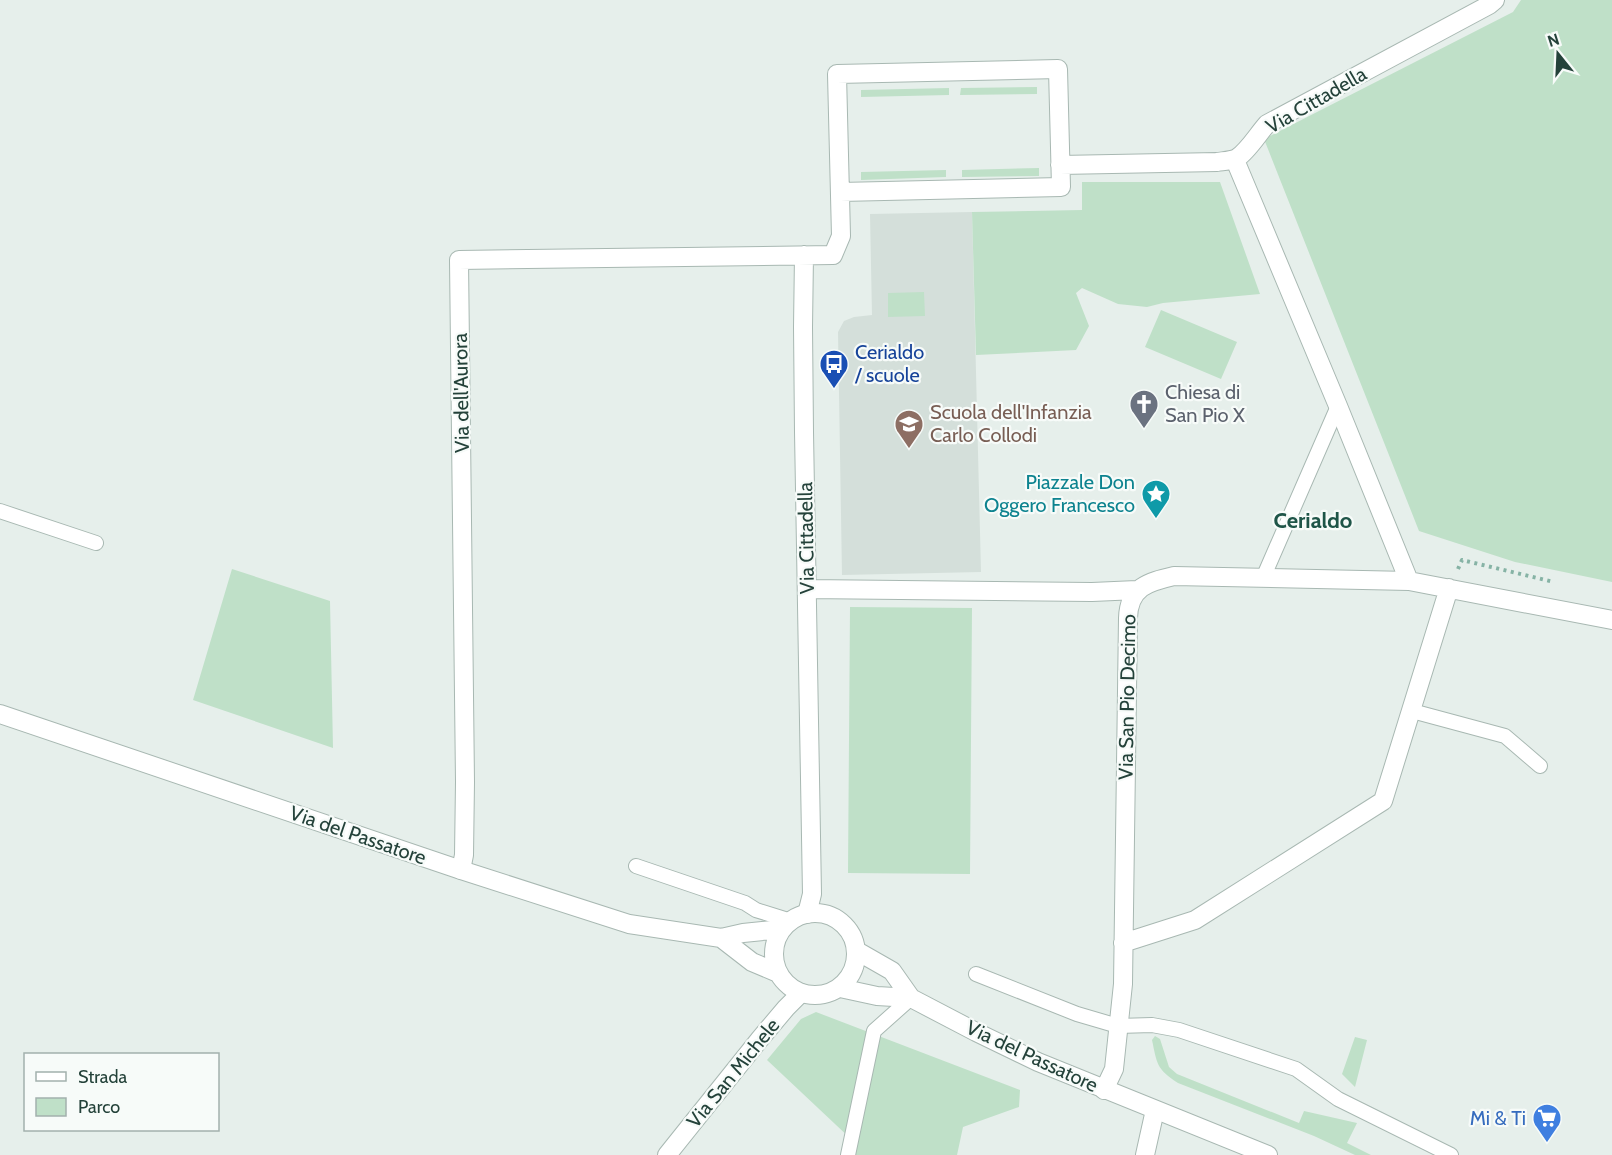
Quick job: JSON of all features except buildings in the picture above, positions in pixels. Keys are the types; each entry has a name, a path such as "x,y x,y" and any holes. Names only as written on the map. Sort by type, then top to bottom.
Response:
{"street":[{"name":"Via Cittadella","path":"1235,159 1246,150 1267,124 1495,0"},
{"path":"804,255 833,255 841,236 837,74 1058,69 1061,187 840,192"},
{"path":"1060,165 1217,162 1235,159 1409,581"},
{"name":"Via Cittadella","path":"793,921 812,894 803,374 804,255"},
{"name":"Via dell'Aurora","path":"461,870 464,855 465,783 459,260 804,255"},
{"name":"Via San Pio Decimo","path":"1104,1090 1113,1069 1123,984 1128,604 1137,590 1153,580 1174,576 1409,581 1612,620"},
{"path":"1123,943 1195,920 1383,801 1449,588"},
{"path":"807,589 1092,592 1137,590"},
{"name":"Via del Passatore","path":"0,714 628,924 721,938 793,921"},
{"path":"822,913 835,917 846,926 854,937 857,951 856,965 850,978 840,988 828,994 814,996 791,988 778,973 774,962 777,939 793,921 822,913"},
{"name":"Via del Passatore","path":"721,938 752,962 778,973"},
{"name":"Via del Passatore","path":"857,951 892,970 911,998"},
{"name":"Via del Passatore","path":"840,988 877,996 911,998 1038,1062 1268,1155"},
{"name":"Via San Michele","path":"667,1155 759,1040 801,993"},
{"path":"1145,1155 1155,1110"}],"lane":[{"path":"1263,578 1338,406"},
{"path":"0,511 96,543"},
{"path":"1412,711 1505,736 1540,766"},
{"path":"636,866 745,903 756,910 793,921"},
{"path":"976,974 1077,1014 1118,1026 1152,1025 1179,1030 1296,1069 1338,1099 1451,1155"},
{"path":"848,1155 874,1031 911,998"}],"shaded area":[{"name":"Scuola dell'Infanzia Carlo Collodi","path":"972,212 981,572 842,575 838,332 844,321 854,317 872,315 870,214"}],"green space":[{"path":"1521,0 1612,0 1612,582 1515,562 1419,531 1264,139 1513,12"},
{"path":"1037,87 1037,94 960,95 961,88"},
{"path":"949,88 949,95 861,97 861,90"},
{"path":"1039,168 1039,176 962,177 962,170"},
{"path":"946,170 946,177 861,180 861,172"},
{"path":"1082,182 1220,182 1260,294 1163,303 1147,307 1118,304 1082,288 1076,293 1089,326 1076,350 976,355 972,212 1082,210"},
{"path":"924,292 925,316 888,317 888,293"},
{"path":"1161,310 1237,342 1221,379 1145,347"},
{"path":"232,569 330,601 333,748 193,700"},
{"path":"850,607 972,608 970,874 848,873"},
{"path":"816,1012 1020,1090 1019,1107 963,1127 957,1155 850,1155 852,1140 767,1060 801,1019"},
{"path":"1155,1036 1160,1039 1169,1067 1177,1074 1299,1123 1304,1111 1357,1123 1347,1143 1371,1155 1355,1155 1314,1136 1178,1083 1165,1074 1159,1065 1152,1040"},
{"path":"1355,1037 1367,1040 1355,1087 1342,1074"}],"place":[{"name":"Cerialdo / scuole","path":"834,390"},
{"name":"Chiesa di San Pio X","path":"1144,430"},
{"name":"Scuola dell'Infanzia Carlo Collodi","path":"909,450"},
{"name":"Piazzale Don Oggero Francesco","path":"1156,520"},
{"name":"Mi & Ti","path":"1547,1144"}],"district":[{"name":"Cerialdo","path":"1313,520"}]}
